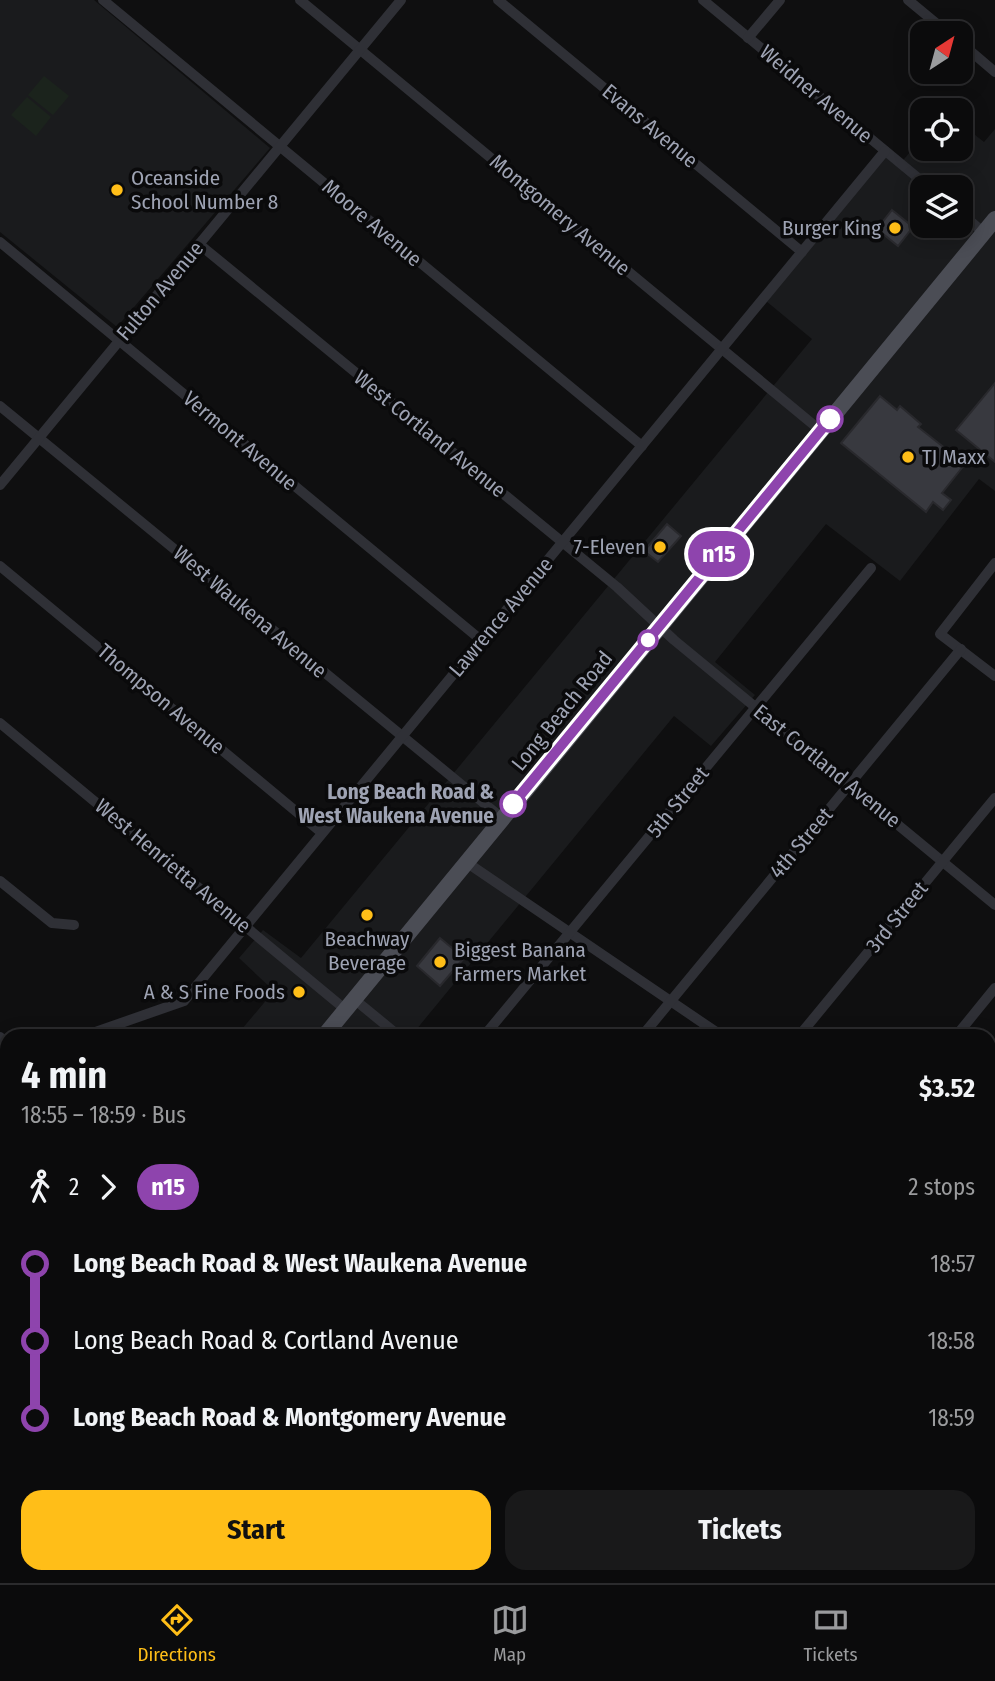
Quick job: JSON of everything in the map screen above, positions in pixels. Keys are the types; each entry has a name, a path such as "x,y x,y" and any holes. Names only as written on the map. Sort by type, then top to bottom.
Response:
{"main road":[{"name":"Long Beach Road","path":"330,1029 995,219"}],"street":[{"name":"Moore Avenue","path":"103,0 642,446"},
{"name":"Montgomery Avenue","path":"300,0 821,430"},
{"name":"Fulton Avenue","path":"0,485 401,0"},
{"name":"Evans Avenue","path":"498,0 802,252"},
{"name":"Weidner Avenue","path":"703,0 914,175"},
{"path":"748,38 780,0"},
{"path":"908,0 933,21"},
{"path":"973,53 995,72"},
{"name":"Lawrence Avenue","path":"103,1029 184,1000 885,151"},
{"path":"973,224 984,233"},
{"name":"Vermont Avenue","path":"0,242 481,640"},
{"name":"West Cortland Avenue","path":"199,244 562,542 659,626"},
{"name":"West Waukena Avenue","path":"0,406 502,818"},
{"path":"995,563 940,634 995,676"},
{"name":"Thompson Avenue","path":"0,566 322,833"},
{"name":"5th Street","path":"490,1029 871,568"},
{"name":"East Cortland Avenue","path":"659,626 995,905"},
{"name":"4th Street","path":"648,1029 961,649"},
{"name":"West Henrietta Avenue","path":"0,723 246,926 350,1004 388,1029"},
{"name":"3rd Street","path":"805,1029 995,798"},
{"path":"466,862 711,1029"},
{"path":"0,881 52,923 75,925"},
{"path":"962,1029 995,988"}],"shaded area":[{"name":"Oceanside School Number 8","path":"0,0 94,0 270,148 117,327 0,232"},
{"path":"44,76 69,96 53,115 28,95"},
{"path":"27,97 51,117 36,136 11,115"},
{"path":"995,129 995,491 979,479 900,581 826,524 715,662 755,695 711,746 674,716 417,1029 242,1029 274,991 239,958 263,930 301,958 812,339 766,301 886,155 899,165 910,152 910,161 973,161 973,133 984,142"}],"building":[{"name":"Burger King","path":"892,210 910,225 910,231 898,246 877,229"},
{"path":"995,383 995,462 956,430"},
{"name":"TJ Maxx","path":"880,396 897,410 900,406 921,424 918,427 965,464 942,493 951,500 943,510 933,502 926,512 841,443"},
{"name":"7-Eleven","path":"667,524 681,536 658,562 644,551"},
{"name":"Biggest Banana Farmers Market","path":"440,938 464,958 440,986 417,966"}],"bus line":[{"name":"n15","path":"513,804 830,419"}],"place":[{"name":"Oceanside School Number 8","path":"117,190"},
{"name":"Burger King","path":"895,228"},
{"name":"TJ Maxx","path":"908,457"},
{"name":"7-Eleven","path":"660,547"},
{"name":"Long Beach Road & West Waukena Avenue","path":"513,804"},
{"name":"Beachway Beverage","path":"367,915"},
{"name":"Biggest Banana Farmers Market","path":"440,962"},
{"name":"A & S Fine Foods","path":"299,992"}]}
